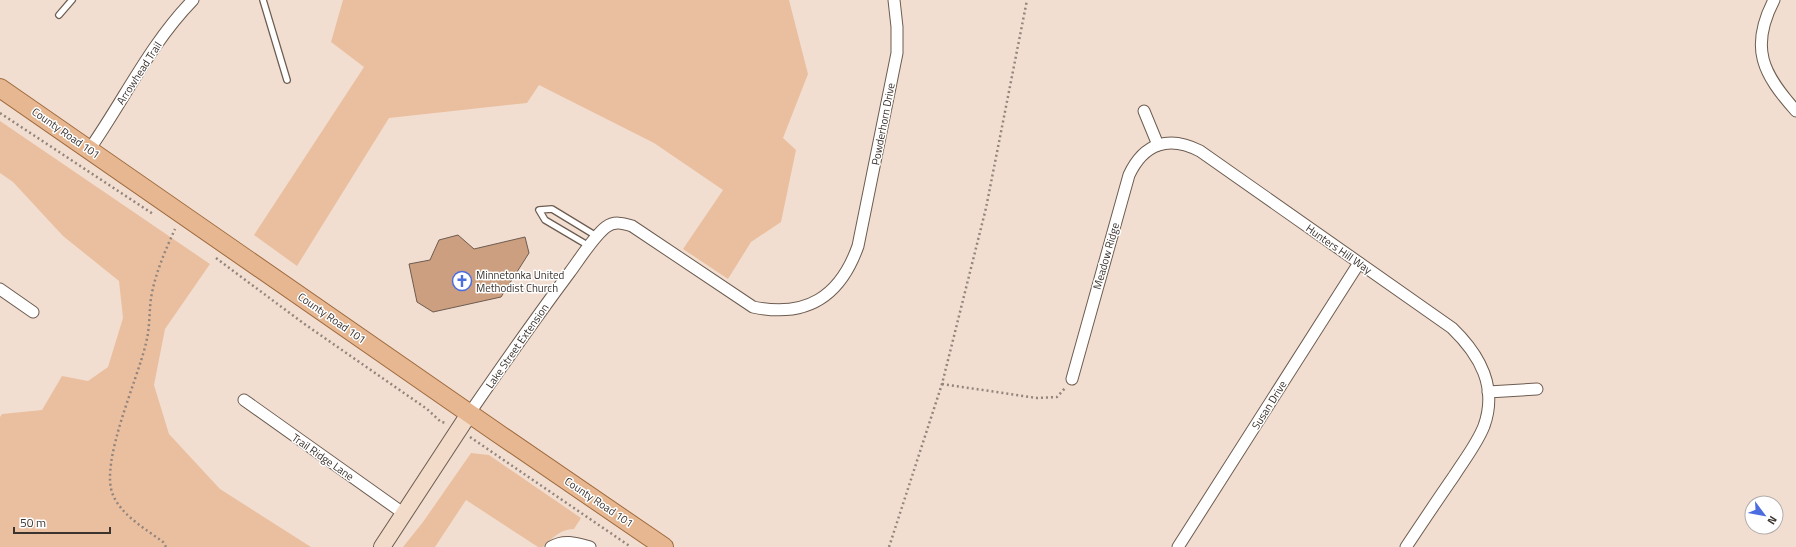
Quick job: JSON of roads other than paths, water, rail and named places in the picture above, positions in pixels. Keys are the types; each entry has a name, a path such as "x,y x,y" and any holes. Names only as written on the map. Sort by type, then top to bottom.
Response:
{"main road":[{"name":"County Road 101","path":"0,88 469,414 664,547"}],"street":[{"name":"Arrowhead Trail","path":"89,150 158,41 193,0"},
{"name":"Powderhorn Drive","path":"858,246 897,53 897,27 894,0"},
{"path":"1774,0 1765,16 1760,36 1762,56 1769,76 1796,111"},
{"path":"1144,110 1158,145"},
{"name":"Hunters Hill Way","path":"1158,145 1172,142 1187,144 1200,151 1452,328 1468,343 1480,362 1487,382 1489,405 1484,426 1473,447 1406,547"},
{"name":"Meadow Ridge","path":"1072,379 1129,175 1135,162 1145,151 1158,145"},
{"name":"Lake Street Extension","path":"382,547 469,414 544,307 589,246 605,228 614,223 622,222 632,226 743,302 753,307 772,311 792,311 812,304 827,293 841,280 852,264 858,246"},
{"name":"Susan Drive","path":"1178,547 1359,263"},
{"path":"0,289 33,312"},
{"path":"1488,392 1537,389"},
{"name":"Trail Ridge Lane","path":"244,400 403,513"},
{"path":"552,547 558,543 566,541 590,547"}],"lane":[{"path":"59,16 72,0"},
{"path":"263,0 287,80"},
{"path":"589,246 544,220 539,210 552,209 598,237"}],"place":[{"name":"Minnetonka United Methodist Church","path":"462,281"}]}
